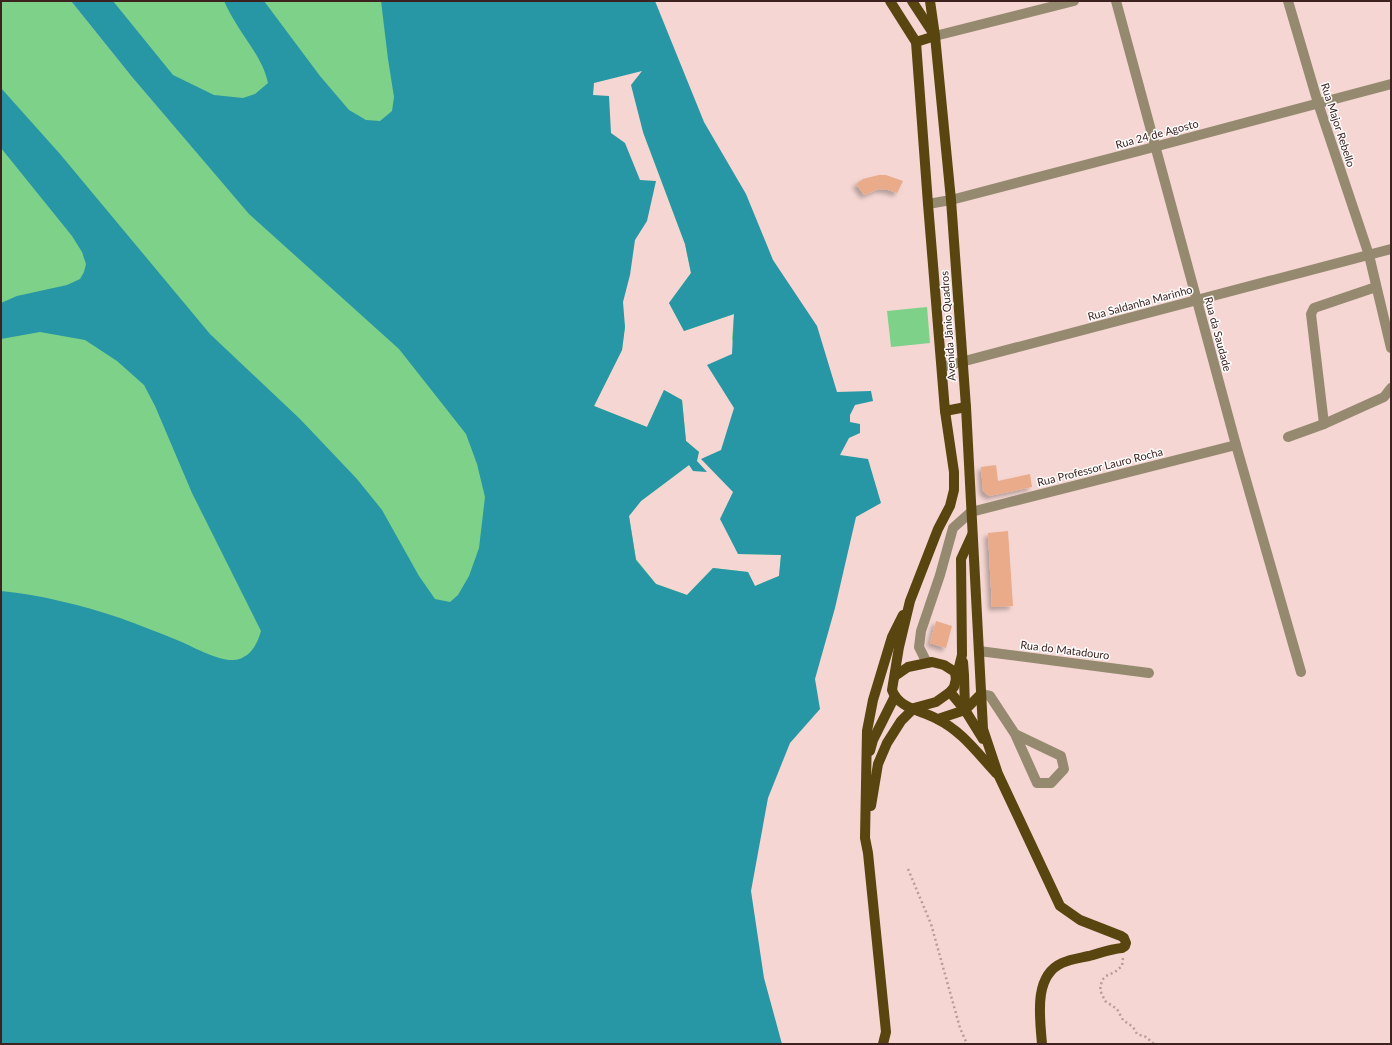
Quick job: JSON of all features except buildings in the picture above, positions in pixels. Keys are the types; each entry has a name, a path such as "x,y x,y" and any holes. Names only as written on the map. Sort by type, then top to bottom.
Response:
{"main road":[{"path":"890,1 916,42 935,36 912,1"},
{"name":"Avenida Jânio Quadros","path":"930,1 935,36 951,200 966,407 983,729 992,752"},
{"name":"Avenida Jânio Quadros","path":"910,601 938,529 950,506 954,490 954,472 945,411 916,42"},
{"path":"945,411 966,407"},
{"path":"965,710 962,655 961,559 973,534"},
{"path":"910,601 899,647 892,690 895,696 901,704 938,719 959,732 998,774"},
{"path":"883,1044 886,1032 868,852 865,838 867,731 873,700 892,637 910,601"},
{"path":"865,838 878,764 887,743 901,721 914,708 936,702 950,692 954,687 962,655"},
{"path":"895,676 908,667 932,662 944,665 955,672 956,680"},
{"path":"950,692 965,710 992,752 998,774 1060,906 1080,920 1124,938 1126,943 1125,946 1061,963 1052,970 1045,980 1040,1004 1042,1044"},
{"path":"938,719 965,710 981,694"},
{"path":"867,761 873,740 895,696"}],"street":[{"path":"935,36 1074,1"},
{"name":"Rua da Saudade","path":"1116,1 1196,300 1301,672"},
{"name":"Rua Major Rebello","path":"1288,1 1318,103 1369,255 1391,348"},
{"name":"Rua 24 de Agosto","path":"928,204 951,200 1391,84"},
{"name":"Rua Saldanha Marinho","path":"942,367 962,363 1391,249"},
{"path":"1324,424 1311,314 1314,308 1376,287"},
{"path":"1288,437 1324,424 1384,397 1391,388"},
{"name":"Rua Professor Lauro Rocha","path":"971,512 1236,445"},
{"path":"927,663 919,647 921,631 940,575 953,528 971,512"},
{"path":"928,554 945,554"},
{"name":"Rua do Matadouro","path":"979,650 1149,673"},
{"path":"981,694 990,696 1015,734 1037,783 1051,783 1064,769 1061,756 1015,734"}],"path":[{"path":"908,869 931,924 960,1028 967,1044"},
{"path":"1118,948 1123,955 1122,966 1102,980 1100,990 1105,1001 1117,1009 1123,1020 1132,1027 1137,1034 1146,1037 1154,1044"}],"green space":[{"path":"1,1 71,1 132,77 242,205 72,1 621,1 594,83 583,89 625,327 622,350 594,406 647,427 664,390 682,400 686,441 699,452 689,465 641,501 629,516 636,559 656,584 687,595 713,568 748,572 755,586 779,576 781,555 738,554 759,473 732,338 734,314 684,331 669,303 691,273 685,244 643,132 755,310 808,614 1,764"},
{"path":"927,307 930,343 891,347 887,311"}],"water":[{"path":"71,1 113,1 173,75 214,95 243,98 255,94 268,83 266,74 258,58 224,1 264,1 320,76 349,110 366,120 380,121 392,111 394,97 381,1 655,1 704,122 746,194 773,260 817,326 837,392 871,391 873,401 855,405 850,415 850,422 860,424 860,433 849,438 840,455 868,459 881,503 856,517 835,608 815,679 820,709 790,743 768,798 751,891 764,978 782,1044 1,1044 1,591 46,598 105,613 163,634 212,656 227,660 240,659 249,654 255,646 261,631 192,493 155,406 144,385 117,361 85,340 40,332 1,339 1,303 17,296 67,285 80,279 86,264 82,252 72,236 1,148 1,88 60,154 210,334 300,419 357,479 382,510 419,576 435,599 450,602 458,595 469,576 479,548 485,497 477,464 466,434 399,349 249,214 132,77","holes":["642,71 631,85 643,132 685,244 691,273 669,303 684,331 734,314 732,354 707,365 734,408 721,450 701,459 733,492 720,519 738,554 781,555 779,576 755,586 748,572 713,568 687,595 656,584 636,560 629,516 641,501 689,465 693,471 707,472 697,461 699,452 686,441 682,400 664,390 647,427 594,406 622,350 625,327 623,302 630,275 635,240 647,221 656,181 640,180 625,143 611,133 609,96 593,95 594,83"]}]}
